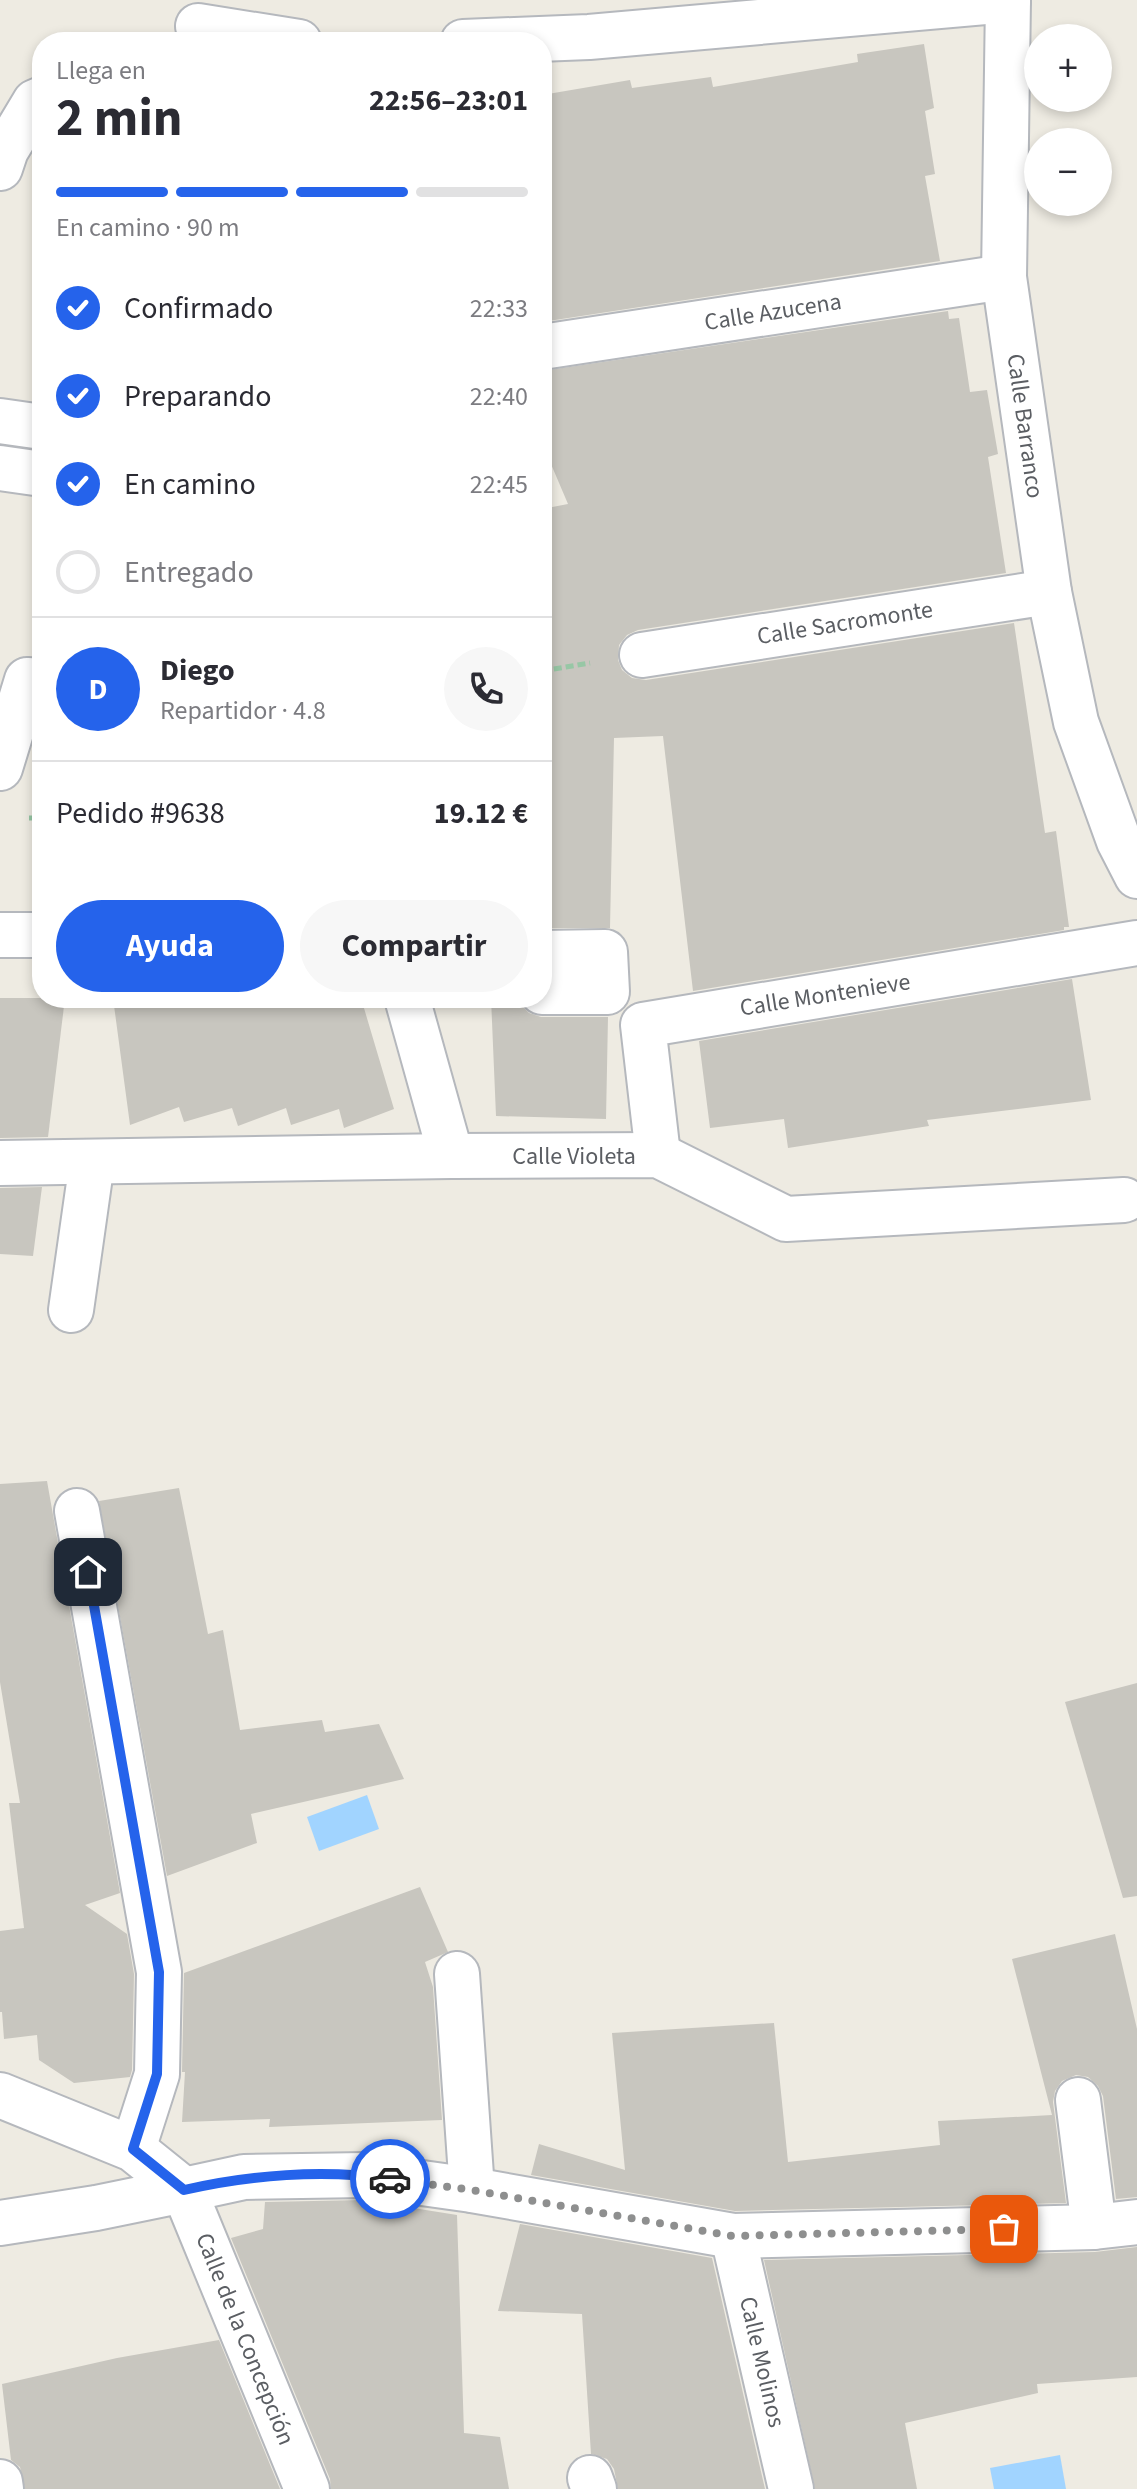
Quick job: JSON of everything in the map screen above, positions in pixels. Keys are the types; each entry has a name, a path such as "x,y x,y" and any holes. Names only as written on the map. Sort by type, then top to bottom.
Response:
{"street":[{"path":"552,38 1008,0"},
{"name":"Calle Barranco","path":"1008,0 1004,277 1049,592 1076,722 1128,859"},
{"path":"188,23 241,32"},
{"path":"0,168 6,150 32,107"},
{"name":"Calle Azucena","path":"552,345 1004,277"},
{"path":"0,421 32,426"},
{"path":"0,468 32,473"},
{"name":"Calle Sacromonte","path":"642,655 1049,592"},
{"path":"0,661 32,666"},
{"path":"0,768 27,680 32,680"},
{"path":"0,914 32,914"},
{"path":"0,935 32,935"},
{"name":"Calle Montenieve","path":"658,1155 643,1025 1137,943"},
{"path":"552,953 605,952 607,992 552,992"},
{"path":"410,1008 451,1156"},
{"name":"Calle Violeta","path":"0,1163 658,1155 786,1219 1130,1201"},
{"path":"71,1310 92,1162"},
{"path":"77,1511 159,1972 157,2074 133,2149"},
{"path":"457,1974 472,2190"},
{"path":"0,2095 133,2149 184,2190"},
{"path":"1078,2100 1094,2227"},
{"path":"0,2223 96,2208 244,2177 365,2175 472,2190 733,2236 1094,2227 1137,2222"},
{"name":"Calle de la Concepción","path":"184,2190 307,2489"},
{"name":"Calle Molinos","path":"733,2236 791,2489"},
{"path":"0,2482 1,2489"}],"water":[{"path":"367,1795 379,1829 319,1851 307,1817"},
{"path":"1060,2455 1066,2489 994,2489 990,2468"}],"building":[{"path":"924,44 934,108 925,111 935,174 925,176 940,261 552,320 552,93 630,80 632,88 711,77 713,87 858,62 857,54"},
{"path":"948,311 949,319 959,318 970,392 987,390 998,454 988,457 1006,573 638,630 627,635 619,645 618,660 622,670 632,678 646,680 1014,623 1045,833 1056,831 1069,927 693,991 663,736 614,738 610,928 552,928 552,507 568,504 552,466 552,370"},
{"path":"1072,979 1091,1100 927,1120 929,1126 788,1148 784,1119 710,1128 699,1041"},
{"path":"0,998 32,998 32,1008 64,1008 48,1137 0,1138"},
{"path":"114,1008 364,1008 394,1109 344,1128 339,1109 291,1125 286,1108 238,1126 232,1108 184,1122 179,1107 130,1125"},
{"path":"491,1008 524,1008 541,1017 608,1017 606,1119 496,1116"},
{"path":"42,1187 33,1256 0,1254 0,1188"},
{"path":"47,1481 120,1893 85,1905 127,1934 134,1974 130,2077 74,2083 39,2060 37,2035 4,2039 0,2012 0,1931 24,1928 9,1803 20,1803 0,1682 0,1484"},
{"path":"179,1488 208,1634 223,1630 240,1730 322,1720 325,1732 379,1724 404,1779 251,1814 257,1843 167,1876 99,1501"},
{"path":"1137,1683 1137,1896 1123,1898 1065,1702"},
{"path":"420,1887 448,1952 425,1962 433,1987 442,2120 269,2127 270,2119 182,2122 184,1973"},
{"path":"1115,1934 1137,2029 1137,2197 1116,2199 1103,2096 1088,2077 1076,2075 1062,2081 1055,2091 1053,2102 1066,2203 735,2211 531,2175 539,2144 625,2170 612,2033 774,2023 788,2162 940,2145 938,2121 1052,2115 1012,1959"},
{"path":"363,2200 457,2215 464,2433 500,2437 509,2489 331,2489 330,2479 231,2238 263,2229 265,2202"},
{"path":"520,2224 712,2258 765,2489 618,2489 614,2469 607,2459 591,2454 582,2314 498,2311"},
{"path":"1137,2247 1137,2377 1037,2384 1038,2393 905,2423 917,2489 815,2489 764,2260 1095,2252"},
{"path":"219,2340 280,2489 25,2489 20,2467 11,2460 2,2384 117,2358"}],"way so far":[{"path":"390,2179 472,2190 733,2236 1004,2229"}],"route":[{"path":"88,1572 159,1972 157,2074 133,2149 184,2190 244,2177 365,2175 390,2179"}]}
